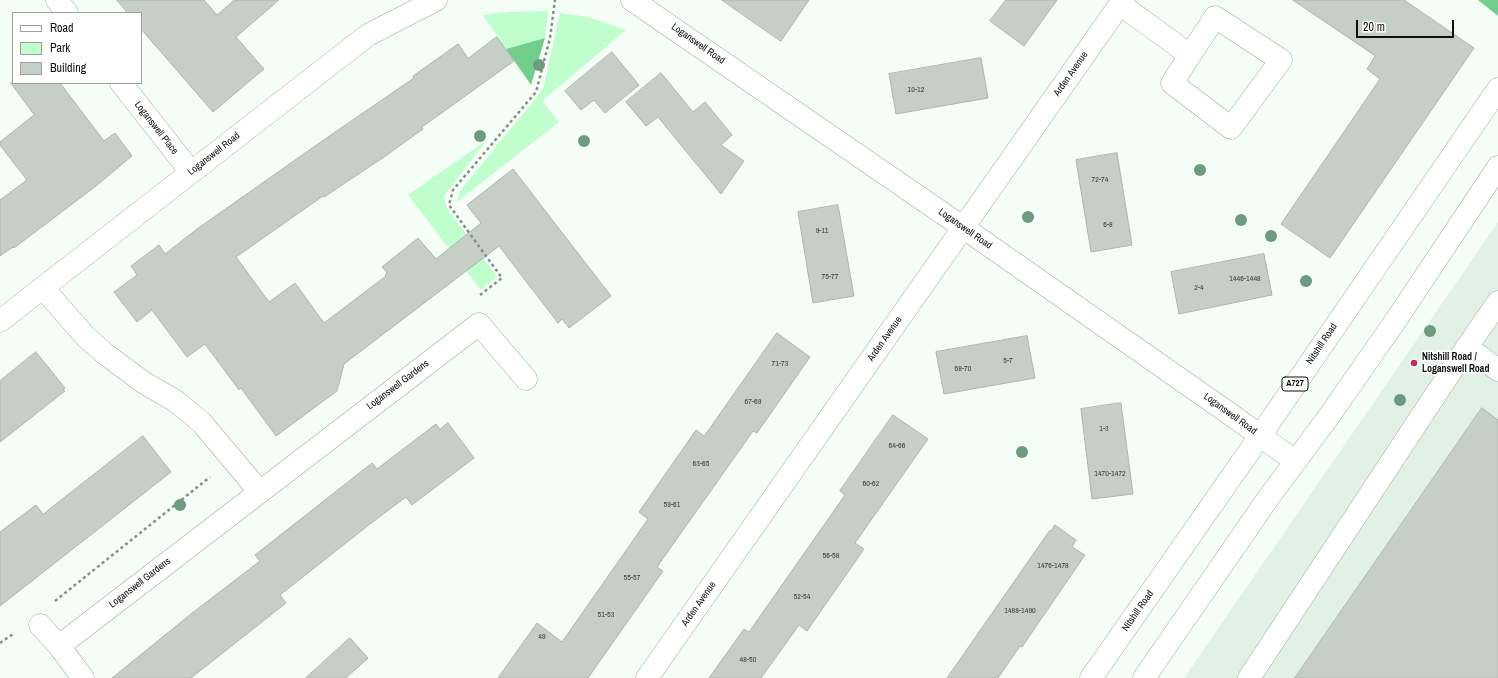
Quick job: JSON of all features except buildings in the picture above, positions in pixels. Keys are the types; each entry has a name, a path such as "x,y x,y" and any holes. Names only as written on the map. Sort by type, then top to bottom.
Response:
{"street":[{"path":"57,0 66,12"},
{"name":"Loganswell Road","path":"0,321 368,35 436,0"},
{"name":"Loganswell Road","path":"633,0 964,228 1295,460"},
{"path":"1121,2 1190,54"},
{"name":"Arden Avenue","path":"647,678 964,228 1121,2"},
{"path":"1215,17 1281,60 1231,128 1172,83 1190,54 1215,17"},
{"name":"Loganswell Place","path":"122,84 191,172"},
{"name":"Nitshill Road","path":"1091,678 1260,436 1498,89"},
{"path":"1144,678 1295,460 1327,419 1396,320 1498,167"},
{"path":"43,288 85,336 104,353 143,382 177,402 202,423 259,491"},
{"path":"1249,678 1498,302"},
{"path":"479,324 526,379"},
{"name":"Loganswell Gardens","path":"59,646 259,491 479,324"},
{"path":"1467,347 1498,370"},
{"path":"40,625 59,646 83,678"}],"path":[{"path":"479,324 477,297 502,278 449,205 452,190 536,92 550,38 555,0"},
{"path":"51,604 233,459"},
{"path":"0,643 17,631"}],"shaded area":[{"path":"1498,222 1498,678 1184,678"}],"green space":[{"path":"1478,0 1498,0 1498,16"},
{"path":"548,11 545,38 506,49 483,15 510,12"},
{"path":"560,13 588,17 626,30 542,101 559,122 457,202 460,191 543,89"},
{"path":"545,38 531,85 506,49"},
{"path":"487,140 444,196 447,208 497,277 481,290 408,195"}],"place":[{"name":"Nitshill Road / Loganswell Road","path":"1414,363"}]}
